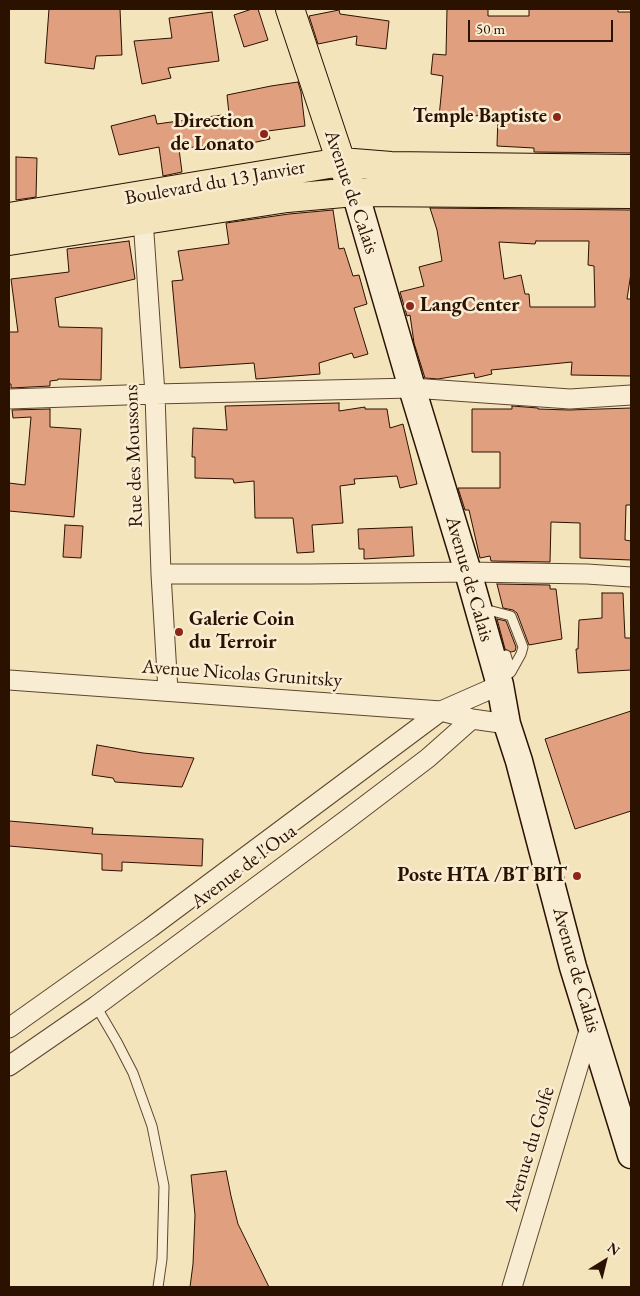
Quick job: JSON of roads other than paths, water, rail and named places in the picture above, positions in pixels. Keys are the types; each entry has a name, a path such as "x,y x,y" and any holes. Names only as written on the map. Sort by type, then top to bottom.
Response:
{"highway":[{"name":"Avenue de Calais","path":"290,9 341,162 354,192"},
{"name":"Boulevard du 13 Janvier","path":"9,217 341,162 392,166 631,169"},
{"name":"Boulevard du 13 Janvier","path":"9,241 287,198 354,192 631,194"}],"main road":[{"name":"Avenue de Calais","path":"354,192 468,572 489,614 506,679 507,724 519,761 573,966 631,1155"}],"street":[{"name":"Rue des Moussons","path":"143,219 155,394 161,574 168,691"},
{"path":"9,399 412,388 570,399 631,395"},
{"path":"161,574 468,572 587,574 631,577"},
{"path":"441,711 506,679"},
{"name":"Avenue Nicolas Grunitsky","path":"9,680 441,711 472,719"},
{"name":"Avenue de l'Oua","path":"9,1028 150,928 441,711"},
{"path":"472,719 507,724"},
{"name":"Avenue de l'Oua","path":"9,1066 96,1006 421,763 472,719"},
{"name":"Avenue du Golfe","path":"512,1287 591,1024"}],"lane":[{"path":"506,655 506,679"},
{"path":"96,1006 133,1073 152,1126 164,1186 162,1259 158,1287"}],"place":[{"name":"Temple Baptiste","path":"557,117"},
{"name":"Direction de Lonato","path":"264,134"},
{"name":"LangCenter","path":"410,306"},
{"name":"Galerie Coin du Terroir","path":"179,632"},
{"name":"Poste HTA /BT BIT","path":"577,876"}]}
